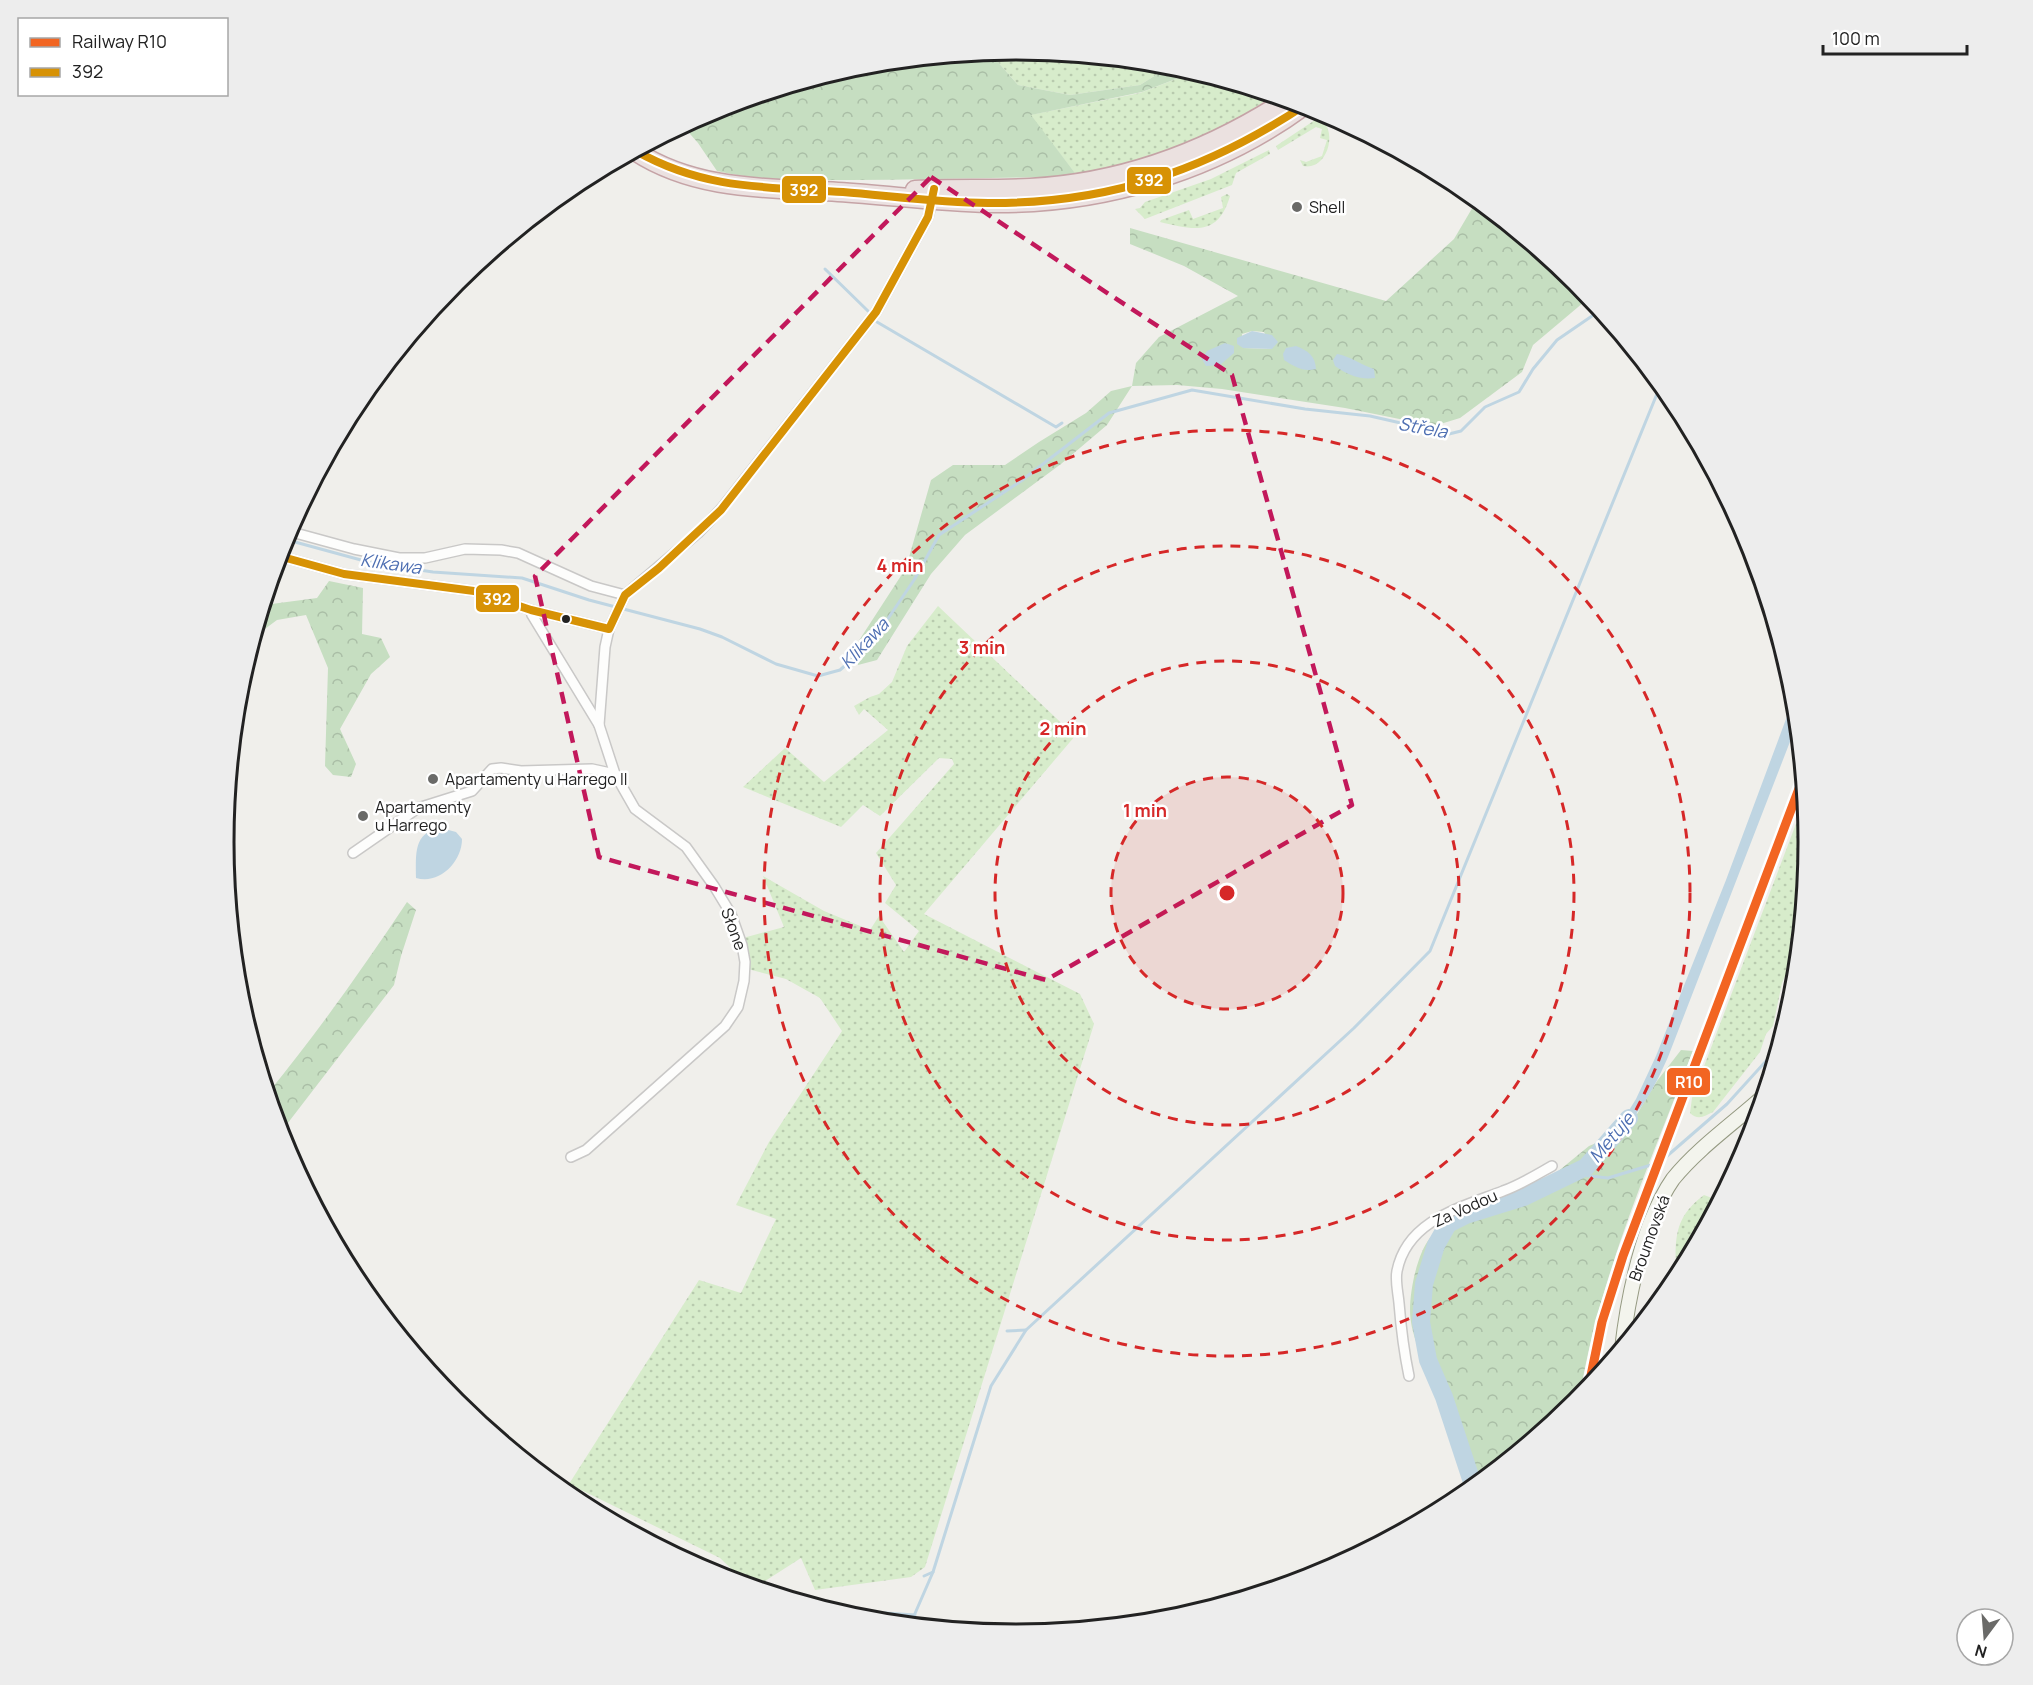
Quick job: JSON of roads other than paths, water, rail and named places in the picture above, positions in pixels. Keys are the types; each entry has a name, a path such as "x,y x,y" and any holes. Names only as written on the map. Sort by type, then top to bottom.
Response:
{"highway":[{"path":"643,156 674,170 745,188 933,195 1030,188 1076,183 1127,173 1163,162 1209,144 1278,106"},
{"path":"933,195 989,203 1035,202 1124,188 1181,171 1221,154 1256,136 1294,112"}],"main road":[{"name":"Broumovská","path":"1624,1335 1634,1272 1665,1191 1698,1154 1752,1106"}],"street":[{"path":"298,534 399,558 425,558 465,549 518,553 623,599 721,510 876,312 928,217 933,195"},
{"path":"288,559 344,574 388,582 466,589 531,610 609,629"},
{"name":"Słone","path":"599,725 601,685 609,629 623,599"},
{"name":"Słone","path":"531,610 599,725 615,774 635,809 686,847 714,886 731,914 742,945 744,962 744,981 738,1007 725,1026 586,1150 571,1157"},
{"path":"353,853 418,808 472,791 492,769 521,771 592,769 615,774"},
{"name":"Za Vodou","path":"1409,1376 1403,1346 1397,1272 1400,1259 1407,1246 1416,1234 1437,1219 1503,1191 1552,1166"}],"water":[{"path":"1252,331 1272,335 1278,342 1272,349 1243,348 1237,344 1237,338"},
{"path":"1225,343 1234,346 1234,353 1220,365 1206,366 1202,359 1207,351"},
{"path":"1296,346 1310,354 1316,369 1299,368 1284,360 1283,354 1286,348"},
{"path":"1337,354 1374,369 1375,378 1349,374 1335,366 1333,360"},
{"path":"1788,714 1792,738 1668,1057 1652,1090 1639,1110 1613,1136 1636,1099 1656,1056 1726,880"},
{"path":"441,828 456,832 462,839 458,856 448,870 441,875 425,879 416,878 417,853 421,839 432,830"}],"waterway":[{"path":"825,269 868,311"},
{"name":"Klikawa","path":"295,542 372,563 433,572 522,578 589,600 700,629 722,637 776,664 818,676 840,670 865,648 914,580 939,535 1021,481 1109,413 1192,390 1305,409 1370,416 1449,434 1461,431 1485,407 1519,392 1533,369 1557,340 1593,314"},
{"path":"877,322 1056,427 1062,423"},
{"path":"913,1618 933,1572 991,1386 1026,1330 1354,1028 1430,951 1657,394"},
{"path":"1659,1163 1727,1104 1768,1059"},
{"name":"Metuje","path":"1471,1479 1444,1397 1428,1360 1421,1322 1424,1284 1436,1245 1448,1224 1466,1215 1524,1197 1586,1167 1629,1118"},
{"path":"1572,1174 1608,1178 1651,1165"},
{"path":"1007,1331 1026,1330"},
{"path":"924,1576 933,1572"},
{"path":"885,1613 915,1615"}],"rail line":[{"name":"R10","path":"1592,1373 1602,1322 1623,1256 1797,794"}],"place":[{"name":"Shell","path":"1297,207"},
{"name":"Apartamenty u Harrego II","path":"433,779"},
{"name":"Apartamenty u Harrego","path":"363,816"}],"water label":[{"name":"Střela","path":"1423,427"}]}
